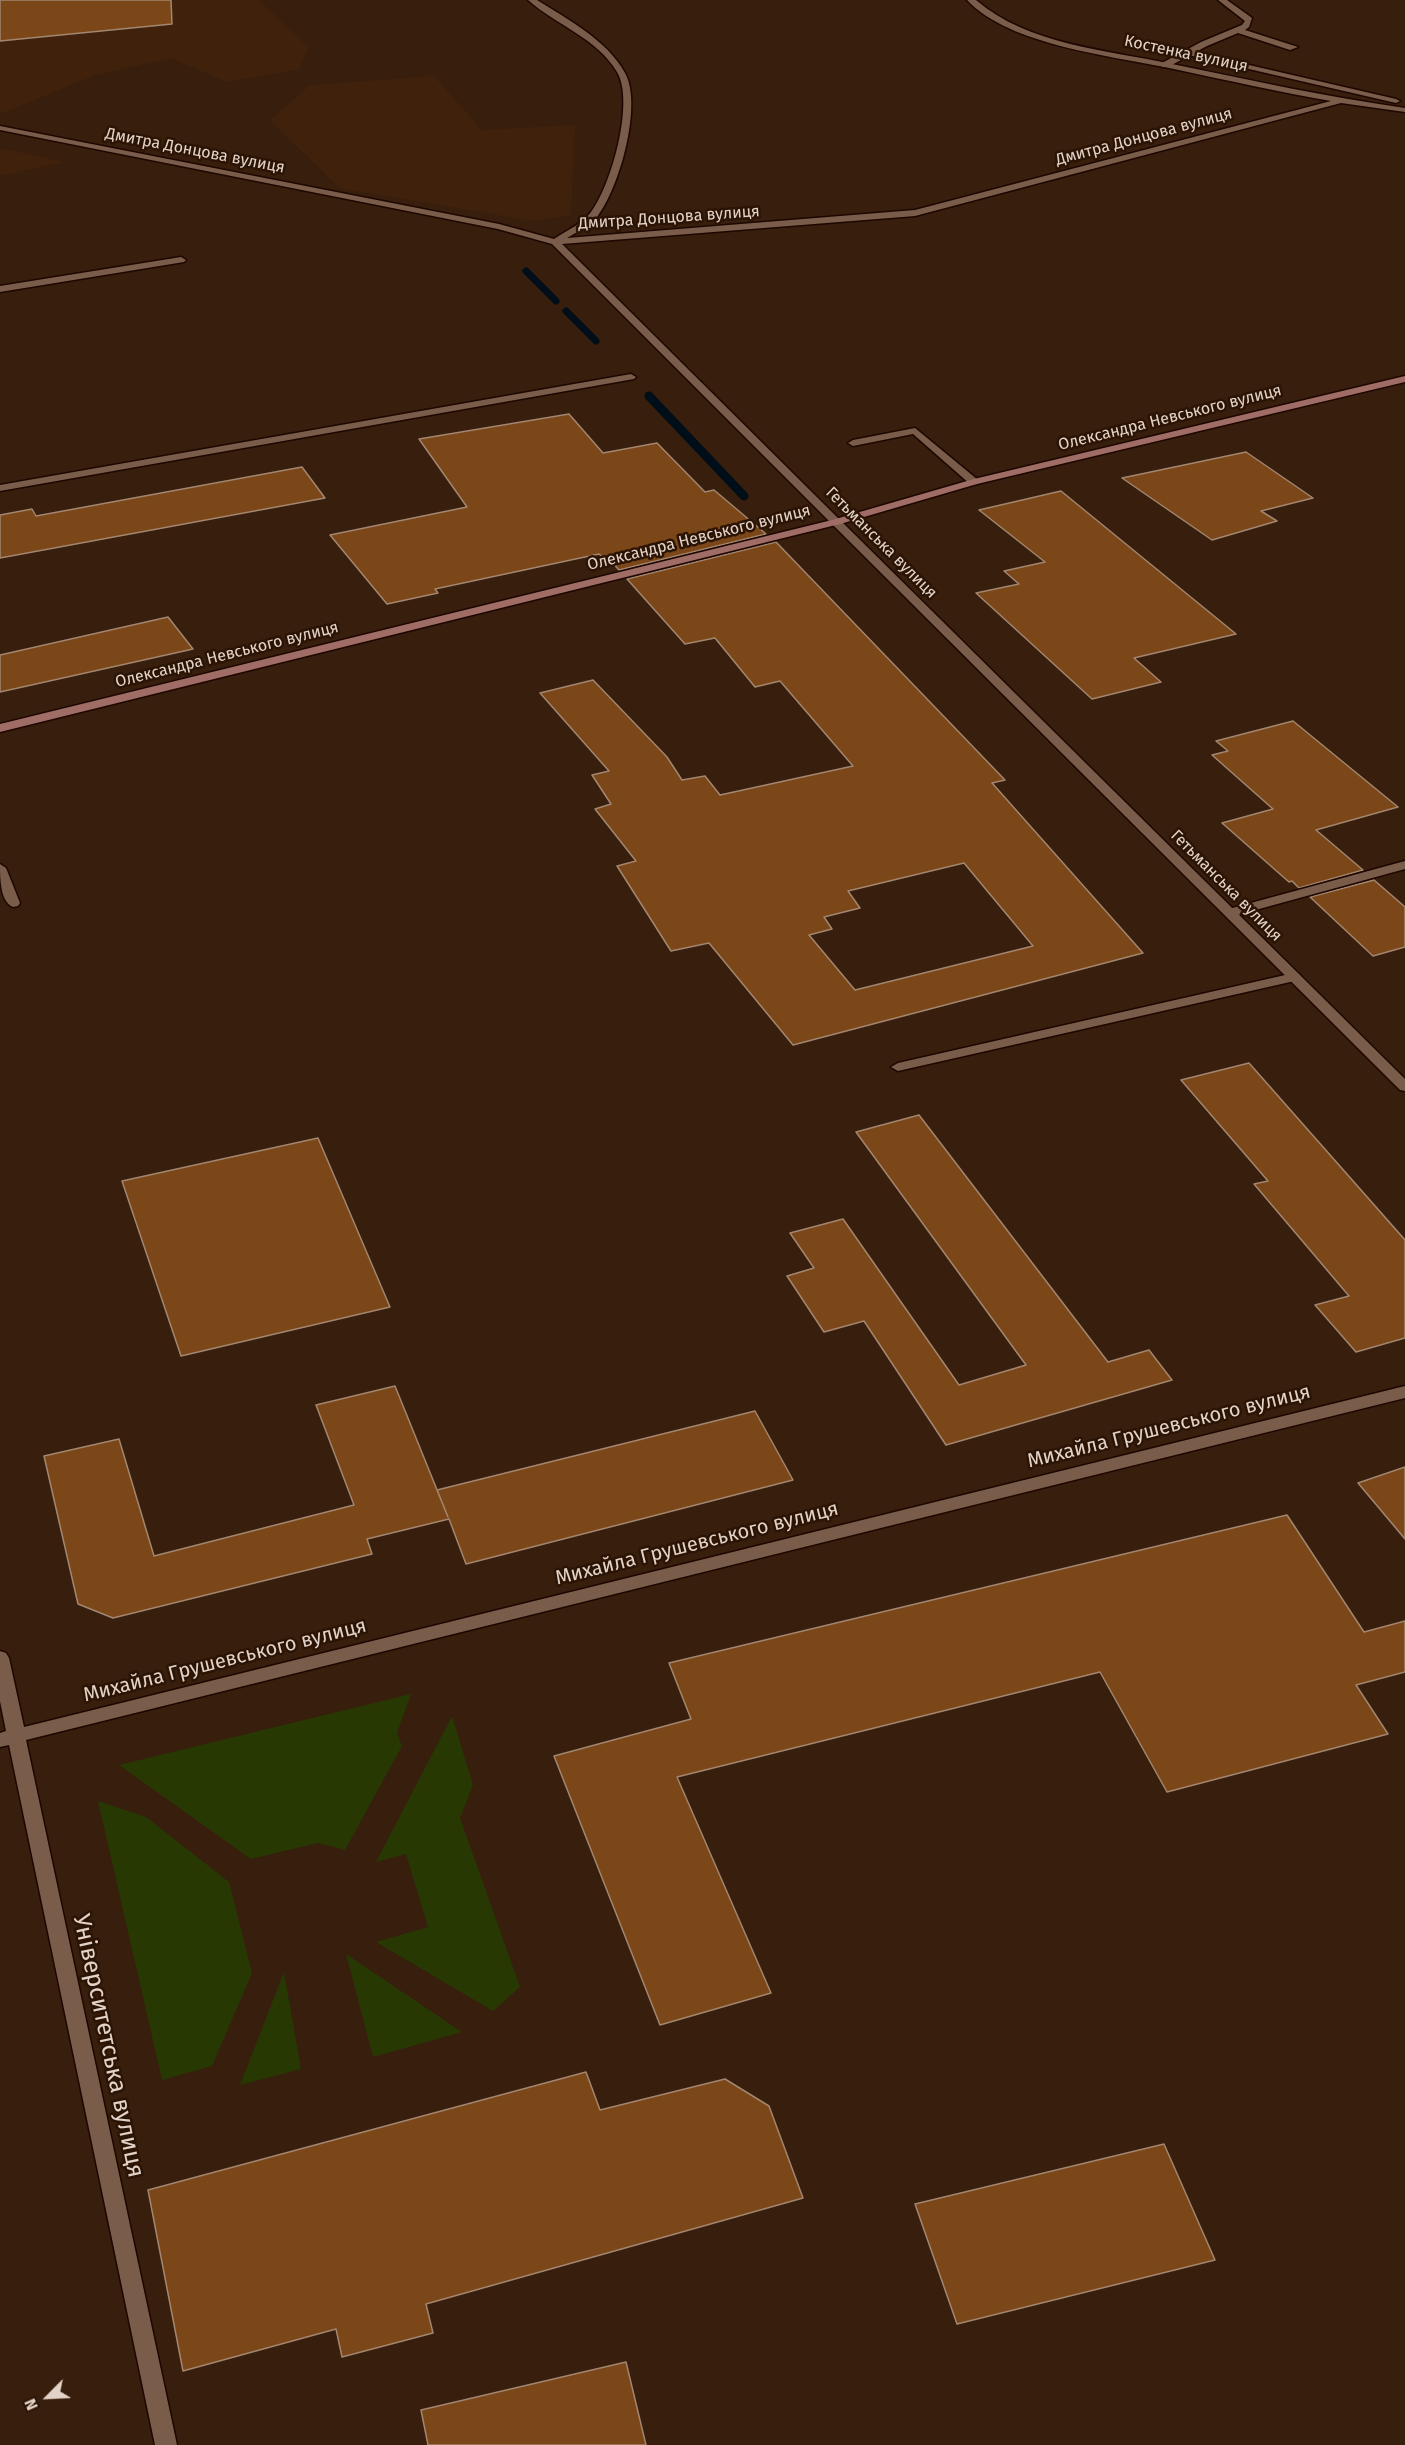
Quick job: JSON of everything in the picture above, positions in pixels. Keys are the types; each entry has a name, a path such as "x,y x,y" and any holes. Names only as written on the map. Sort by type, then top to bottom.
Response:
{"main road":[{"name":"Олександра Невського вулиця","path":"0,728 836,522 975,482 1405,379"}],"street":[{"path":"532,0 582,31 614,64 626,84 625,132 612,180 593,216 555,242"},
{"name":"Костенка вулиця","path":"971,0 977,8 999,20 1036,35 1082,48 1337,102 1405,110"},
{"path":"1165,65 1188,52 1245,27 1249,21 1222,0"},
{"path":"1238,30 1290,48 1294,47"},
{"path":"1188,52 1405,103"},
{"name":"Дмитра Донцова вулиця","path":"0,128 488,224 555,242 915,213 1337,102"},
{"name":"Гетьманська вулиця","path":"555,242 1405,1087"},
{"path":"0,289 181,260"},
{"path":"0,488 631,377"},
{"path":"853,443 915,431 975,482"},
{"path":"1230,913 1405,865"},
{"path":"0,868 13,903"},
{"path":"898,1067 1294,977"},
{"name":"Михайла Грушевського вулиця","path":"8,1738 1405,1392"},
{"name":"Університетська вулиця","path":"0,1658 8,1738 166,2445"}],"shaded area":[{"path":"0,0 259,0 308,47 300,69 226,82 171,58 93,76 3,113 0,112"},
{"path":"434,76 482,130 575,125 571,215 532,221 339,188 270,120 310,85"},
{"path":"0,148 64,162 0,176"}],"green space":[{"path":"411,1694 397,1733 402,1746 345,1850 318,1843 251,1859 119,1765"},
{"path":"452,1716 473,1785 460,1818 520,1987 493,2011 376,1942 428,1927 406,1854 376,1862"},
{"path":"98,1801 146,1817 229,1882 252,1973 212,2066 162,2080"},
{"path":"346,1954 462,2032 373,2057"},
{"path":"284,1972 301,2069 240,2085"}],"building":[{"path":"0,0 171,0 172,24 0,41"},
{"path":"569,414 603,453 657,443 705,492 714,490 766,534 619,570 608,558 605,559 599,554 435,589 438,593 387,604 330,535 467,507 419,439"},
{"path":"1246,452 1313,498 1261,511 1277,521 1212,540 1122,478"},
{"path":"302,467 325,498 0,558 0,515 32,509 36,516"},
{"path":"1061,491 1236,634 1134,658 1161,682 1092,699 976,593 1019,584 1004,571 1045,562 979,510"},
{"path":"776,542 1005,780 992,783 1143,953 793,1045 709,943 671,951 617,866 636,861 595,809 611,804 592,775 609,771 540,693 593,680 667,757 682,780 705,776 720,795 853,766 780,681 755,687 715,638 685,644 627,579","holes":["964,863 1033,946 855,990 809,935 832,929 824,917 860,908 848,891"]},
{"path":"168,617 193,649 0,692 0,655"},
{"path":"1293,721 1398,807 1316,830 1363,870 1299,888 1292,881 1289,882 1222,823 1273,809 1212,755 1228,751 1216,741"},
{"path":"1374,880 1405,907 1405,947 1373,956 1310,897"},
{"path":"1249,1063 1405,1240 1405,1338 1356,1352 1315,1305 1349,1296 1254,1184 1268,1181 1181,1080"},
{"path":"919,1115 1108,1362 1149,1350 1172,1380 946,1445 864,1321 824,1332 787,1276 814,1268 790,1233 843,1219 959,1385 1026,1365 856,1132"},
{"path":"318,1138 390,1307 181,1356 122,1181"},
{"path":"395,1386 437,1490 755,1411 793,1480 466,1564 449,1519 367,1539 372,1554 113,1618 78,1604 44,1456 119,1439 154,1556 354,1505 316,1405"},
{"path":"1405,1467 1405,1539 1358,1483"},
{"path":"1287,1515 1364,1632 1405,1621 1405,1672 1356,1685 1388,1734 1167,1792 1100,1672 677,1777 771,1993 660,2025 554,1756 691,1719 669,1663"},
{"path":"586,2072 600,2110 725,2079 769,2106 803,2198 426,2304 433,2333 342,2357 336,2329 183,2371 148,2190"},
{"path":"1164,2144 1215,2260 957,2324 915,2204"},
{"path":"626,2362 646,2445 428,2445 421,2410"}],"waterway":[{"path":"526,271 556,301"},
{"path":"566,311 596,341"},
{"path":"649,396 744,496"}]}
